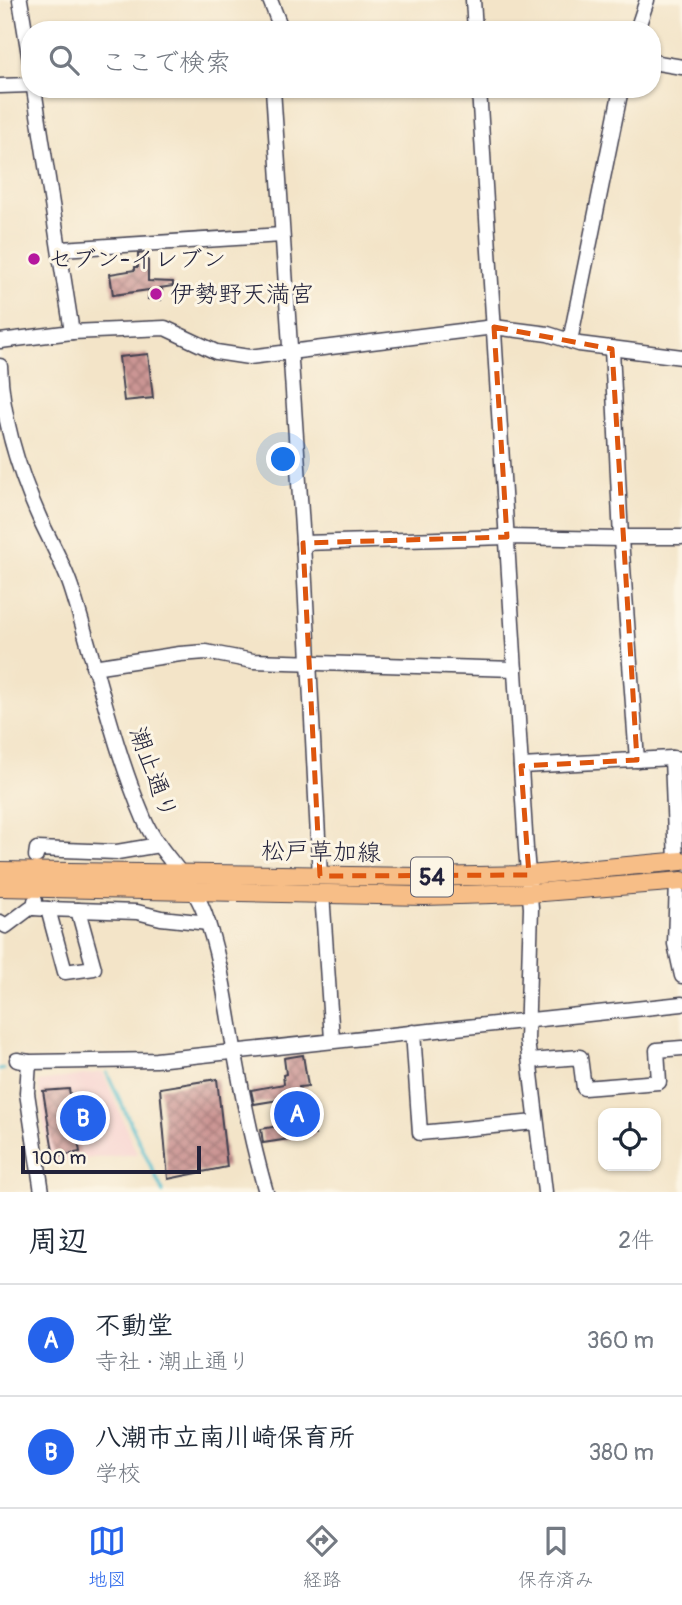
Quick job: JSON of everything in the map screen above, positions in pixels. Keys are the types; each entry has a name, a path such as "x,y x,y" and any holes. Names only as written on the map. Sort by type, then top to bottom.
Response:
{"main road":[{"name":"松戸草加線","path":"9,879 193,892 420,877 529,875 679,861"},
{"name":"松戸草加線","path":"9,879 181,875 321,884 424,896 530,893 680,881"}],"street":[{"path":"20,0 23,21"},
{"path":"270,0 278,21"},
{"path":"473,0 474,21"},
{"path":"640,21 647,0"},
{"path":"661,64 682,67"},
{"path":"0,86 21,85"},
{"path":"36,98 72,332"},
{"path":"274,98 332,1040"},
{"path":"480,98 530,893 527,1021 535,1122 545,1192"},
{"path":"570,341 619,98"},
{"path":"61,249 282,234"},
{"path":"0,341 72,332 165,328 228,356 249,357 494,327 548,334 612,349 682,357"},
{"path":"612,349 636,760"},
{"name":"潮止通り","path":"0,366 3,410 9,435 30,495 71,587 93,667 133,790 144,819 193,892 208,923 223,985 250,1132 266,1192"},
{"path":"303,543 507,537 682,537"},
{"path":"93,667 198,652 239,660 515,669"},
{"path":"521,766 677,759 679,861"},
{"path":"36,856 37,849 117,852 159,845"},
{"path":"680,881 675,944 682,976"},
{"path":"39,906 65,972 94,968 78,910"},
{"path":"0,922 6,926 30,908 39,906 137,912 161,918 208,923"},
{"path":"42,1192 23,1061 156,1060 682,1004"},
{"path":"412,1032 420,1133 535,1122"},
{"path":"530,1061 580,1056 584,1088 659,1082 657,1050 682,1048"}],"highlighted area":[{"path":"494,327 612,349 637,760 521,766 529,875 320,876 303,543 507,537"}],"shaded area":[{"path":"103,1072 137,1154 50,1162 38,1082"}],"building":[{"path":"148,253 148,281 173,282 173,286 160,288 161,300 148,299 149,290 113,295 110,274 135,270 135,267 138,267 138,254"},
{"path":"148,354 153,398 124,401 119,357"},
{"path":"303,1055 308,1086 299,1087 306,1124 313,1123 315,1135 263,1143 261,1129 290,1124 285,1099 254,1104 251,1090 284,1084 284,1058"},
{"path":"217,1079 227,1167 168,1179 160,1088"},
{"path":"69,1089 80,1152 54,1157 43,1091"}],"waterway":[{"path":"107,1073 163,1192"}],"place":[{"name":"セブン-イレブン","path":"34,259"},
{"name":"伊勢野天満宮","path":"156,294"},
{"name":"不動堂","path":"297,1114"},
{"name":"八潮市立南川崎保育所","path":"83,1118"}]}
